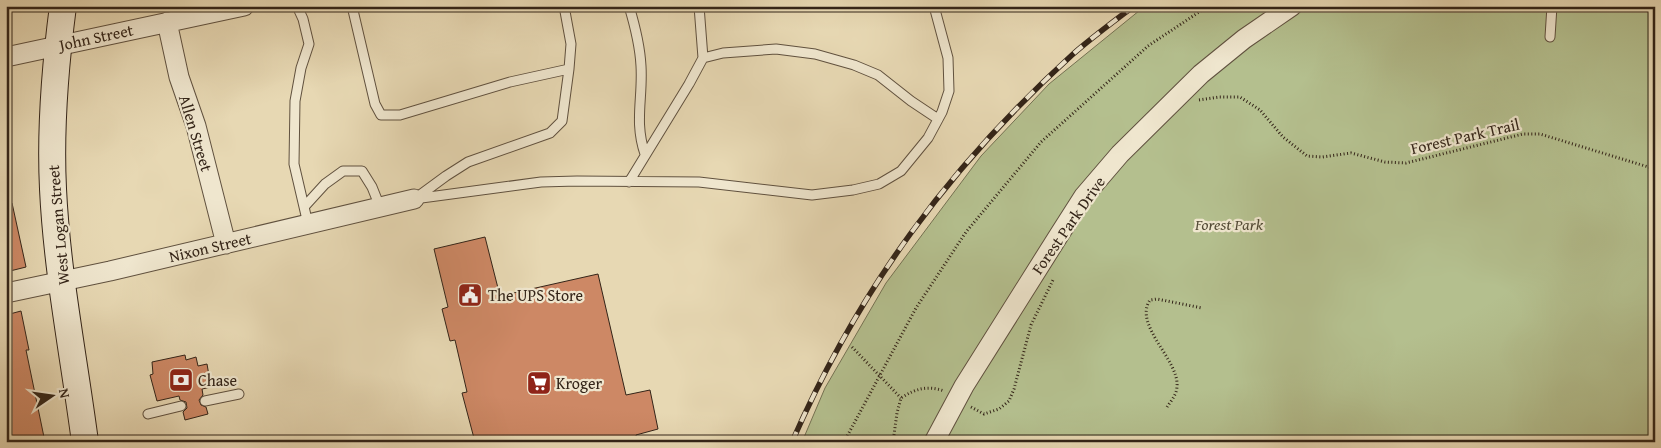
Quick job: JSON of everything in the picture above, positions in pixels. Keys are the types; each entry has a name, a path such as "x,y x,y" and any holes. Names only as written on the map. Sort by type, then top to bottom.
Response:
{"street":[{"name":"West Logan Street","path":"63,6 55,67 52,145 53,189 62,281 86,442"},
{"name":"John Street","path":"6,57 244,6"},
{"name":"Forest Park Drive","path":"934,442 957,399 1084,196 1120,154 1201,74 1244,39 1292,6"},
{"name":"Allen Street","path":"167,22 179,77 196,126 226,244"},
{"name":"Nixon Street","path":"6,293 226,244 306,215 380,207 414,199"}],"lane":[{"path":"297,6 303,19 309,44 301,68 295,101 294,164 306,215"},
{"path":"352,6 375,104 381,115 400,115 510,82 569,69"},
{"path":"414,199 468,162 550,133 562,121 571,44 564,6"},
{"path":"629,6 637,33 641,67 640,138 645,154"},
{"path":"629,182 703,58 699,6"},
{"path":"414,199 541,182 699,182 812,195 853,190 879,184 901,172 928,138 949,91 948,58 934,6"},
{"path":"1550,37 1552,6"},
{"path":"703,58 723,53 776,49 815,54 854,64 878,75 938,119"},
{"path":"306,215 325,184 343,171 362,171 372,187 380,207"},
{"path":"205,401 239,394"},
{"path":"148,414 181,406"}],"path":[{"path":"844,442 916,308 966,232 1041,142 1148,46 1208,6"},
{"name":"Forest Park Trail","path":"1196,102 1219,97 1240,98 1260,110 1282,137 1307,156 1322,157 1351,153 1385,162 1406,163 1522,134 1540,134 1655,169"},
{"path":"893,442 901,398 912,391 935,388 984,414 999,409 1009,401 1031,325 1046,291 1057,274"},
{"path":"1167,407 1176,391 1176,380 1148,322 1147,304 1150,300 1157,299 1202,308"},
{"path":"852,347 901,398"}],"green space":[{"name":"Forest Park","path":"1145,6 1655,6 1655,442 802,442 825,388 886,283 981,156 1049,84"}],"building":[{"path":"12,203 26,267 6,272 6,204"},
{"path":"485,237 500,296 598,274 626,395 650,390 658,429 636,435 637,442 475,442 462,393 467,392 455,340 450,341 442,309 448,307 434,249"},
{"path":"21,311 29,350 26,350 45,442 6,442 6,315"},
{"path":"185,355 186,360 196,357 198,366 207,364 211,387 202,389 203,395 199,400 201,405 206,407 208,414 185,420 183,412 187,408 186,402 180,400 179,396 157,401 150,375 153,374 152,362"}],"railway":[{"path":"792,442 818,386 877,282 911,233 947,187 985,142 1027,98 1079,49 1134,6"}],"place":[{"name":"The UPS Store","path":"470,295"},
{"name":"Chase","path":"181,380"},
{"name":"Kroger","path":"539,383"}]}
